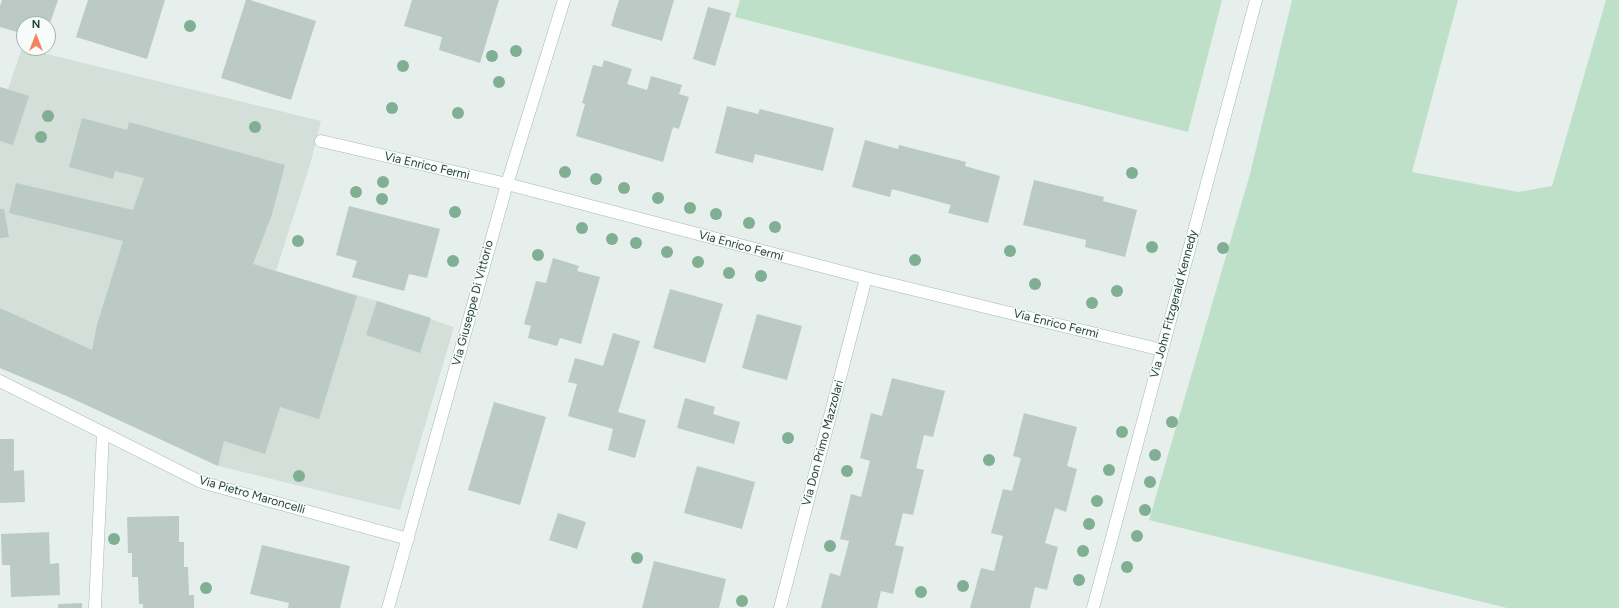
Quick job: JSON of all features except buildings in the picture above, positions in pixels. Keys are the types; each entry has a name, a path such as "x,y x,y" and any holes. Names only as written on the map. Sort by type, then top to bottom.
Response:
{"street":[{"name":"Via Giuseppe Di Vittorio","path":"388,608 507,184 564,0"},
{"name":"Via John Fitzgerald Kennedy","path":"1093,608 1256,0"},
{"name":"Via Enrico Fermi","path":"321,141 507,184 866,278 1162,350"},
{"name":"Via Don Primo Mazzolari","path":"780,608 866,278"},
{"name":"Via Pietro Maroncelli","path":"0,381 201,482 408,539"},
{"path":"95,607 103,433"}],"shaded area":[{"path":"19,56 55,56 321,121 311,161 276,271 377,301 454,327 400,510 218,466 69,397 0,368 0,87 8,89"}],"green space":[{"path":"740,0 1222,0 1188,132 735,17"},
{"path":"1292,0 1458,0 1412,172 1518,192 1552,186 1606,0 1619,0 1619,608 1507,608 1149,520 1250,174"}]}
